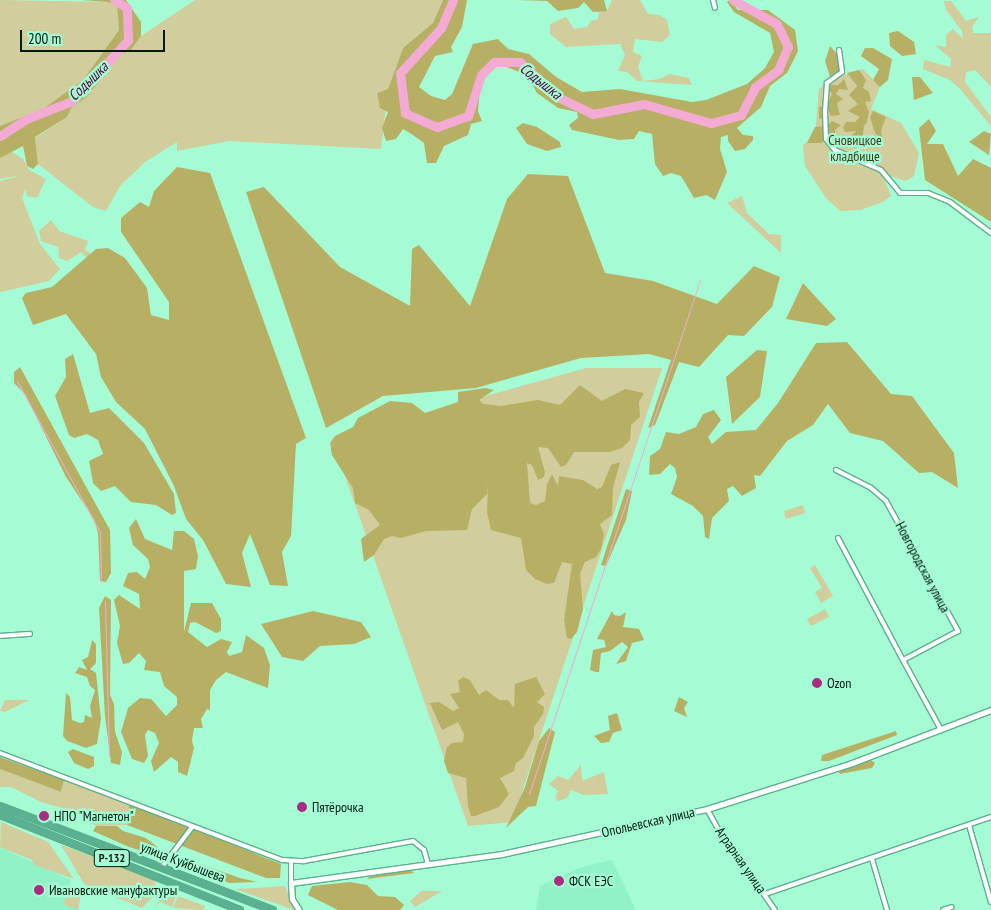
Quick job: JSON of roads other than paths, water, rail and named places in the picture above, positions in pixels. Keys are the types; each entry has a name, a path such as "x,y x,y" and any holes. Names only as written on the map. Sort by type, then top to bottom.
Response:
{"highway":[{"name":"улица Куйбышева","path":"0,806 273,910"},
{"name":"улица Куйбышева","path":"0,814 240,910"}],"street":[{"path":"713,0 715,8"},
{"path":"839,50 842,72 827,83 825,111 826,139 835,150 881,170 900,193 928,193 950,202 991,233"},
{"name":"Новгородская улица","path":"836,470 870,487 886,501 958,631 903,660"},
{"path":"838,538 941,730"},
{"path":"0,636 30,634"},
{"name":"Опольевская улица","path":"291,883 532,849 707,808 852,763 991,710"},
{"path":"0,753 271,857 291,861 413,841 424,850 428,864"},
{"name":"Аграрная улица","path":"707,808 734,853 775,910"},
{"path":"765,894 991,817"},
{"path":"969,825 991,902"},
{"path":"162,867 192,826"},
{"path":"872,859 887,910"},
{"path":"291,861 292,899 299,910"},
{"path":"943,910 952,907"}],"waterway":[{"name":"Содышка","path":"0,136 26,119 72,101 128,40 127,8 114,0"},
{"name":"Содышка","path":"453,0 441,28 400,73 405,113 437,127 468,116 481,75 494,62 520,62 558,97 593,114 644,104 711,123 741,115 755,87 778,70 788,47 777,24 733,0"},
{"path":"529,794 700,280"},
{"path":"17,381 100,532 101,582"},
{"path":"105,601 109,756"}],"place":[{"name":"Ozon","path":"817,683"},
{"name":"Пятёрочка","path":"302,807"},
{"name":"НПО \"Магнетон\"","path":"44,816"},
{"name":"ФСК ЕЭС","path":"559,881"},
{"name":"Ивановские мануфактуры","path":"39,890"}],"park label":[{"name":"Сновицкое кладбище","path":"855,148"}]}
